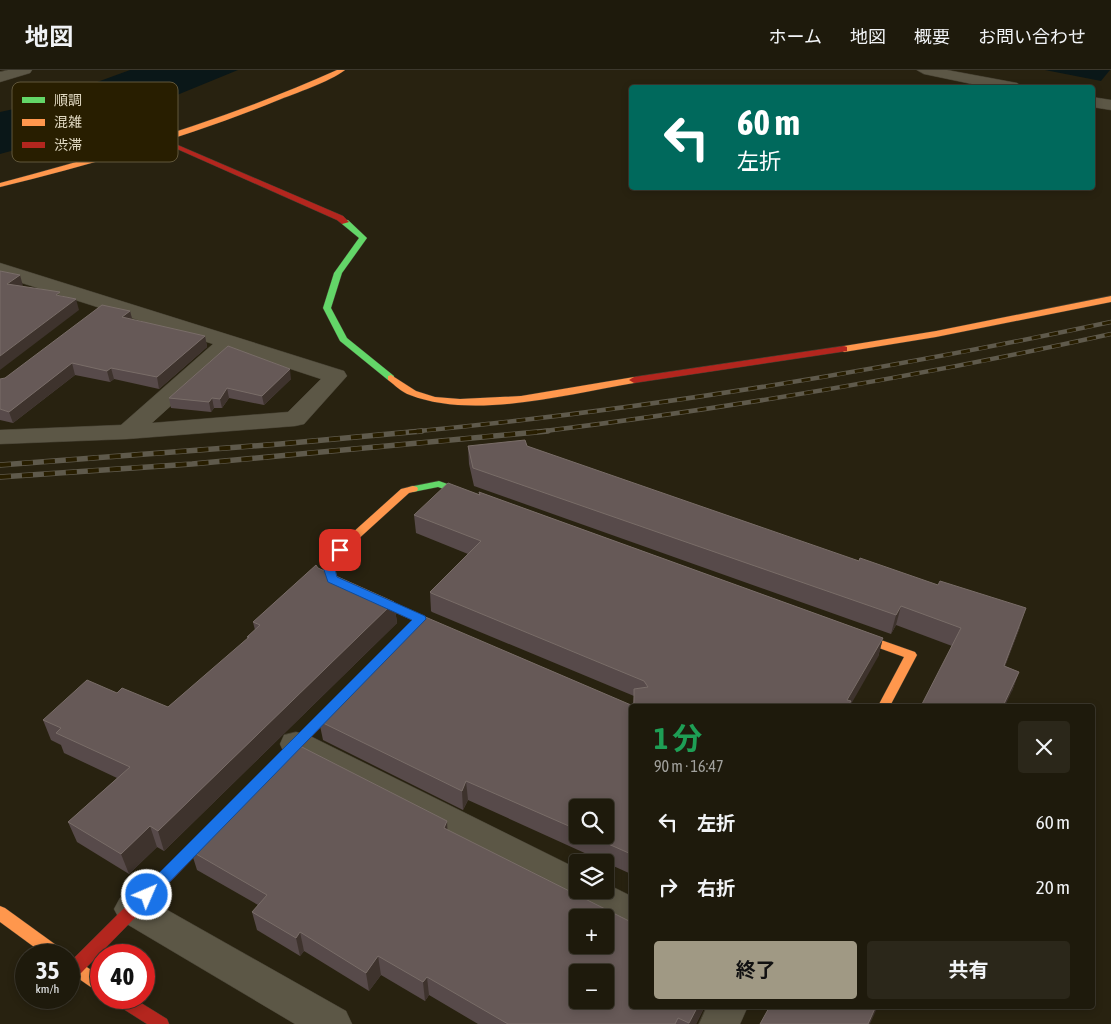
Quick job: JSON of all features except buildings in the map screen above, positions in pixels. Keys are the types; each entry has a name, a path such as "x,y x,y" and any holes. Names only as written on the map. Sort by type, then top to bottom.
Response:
{"street":[{"path":"0,77 25,70"},
{"path":"178,132 267,102 342,70"},
{"path":"924,70 1002,85"},
{"path":"1095,102 1111,105"},
{"path":"178,147 340,218 363,238 338,272 327,308 343,340 384,374 414,394 448,402 512,400 585,387 741,366 936,334 1111,299"},
{"path":"0,185 80,162"},
{"path":"0,269 336,376 295,419 127,432 0,437"},
{"path":"82,320 105,303"},
{"path":"127,432 229,342"},
{"path":"448,631 332,579 327,561 405,491 439,484 493,503"},
{"path":"386,654 420,619"},
{"path":"838,628 911,654 885,704"},
{"path":"80,959 133,909 372,668"},
{"path":"296,744 569,882"},
{"path":"601,899 629,913"},
{"path":"133,909 332,1024"},
{"path":"0,912 42,944"},
{"path":"137,1009 161,1024"},
{"path":"719,1024 726,1009"}],"shaded area":[{"path":"130,70 238,70 178,95 178,82 97,82"},
{"path":"1045,70 1110,70 1101,81"},
{"path":"12,109 12,151 0,154 0,112"}],"railway":[{"path":"409,432 586,412 762,387 937,357 1111,322"},
{"path":"537,432 754,402 826,390 969,364 1111,334"},
{"path":"0,465 280,444 422,431"},
{"path":"0,477 192,464 548,431"}],"traffic: fast":[{"path":"345,222 363,238 338,273 327,308 343,339 391,378"},
{"path":"413,489 439,484 480,499"}],"traffic: slow":[{"path":"178,134 259,106 342,70"},
{"path":"0,185 83,162"},
{"path":"844,349 936,334 1111,299"},
{"path":"391,378 413,393 434,400 460,402 489,402 553,394 634,380"},
{"path":"395,645 420,619 332,579 327,561 405,491 413,489"},
{"path":"847,632 911,655 885,704"},
{"path":"0,913 42,944"},
{"path":"80,971 90,977"}],"traffic: jam":[{"path":"178,147 340,218 345,222"},
{"path":"634,380 844,349"},
{"path":"80,963 361,679"},
{"path":"137,1009 161,1024"}],"route":[{"path":"147,895 420,619 332,579 327,561 340,550"}]}
